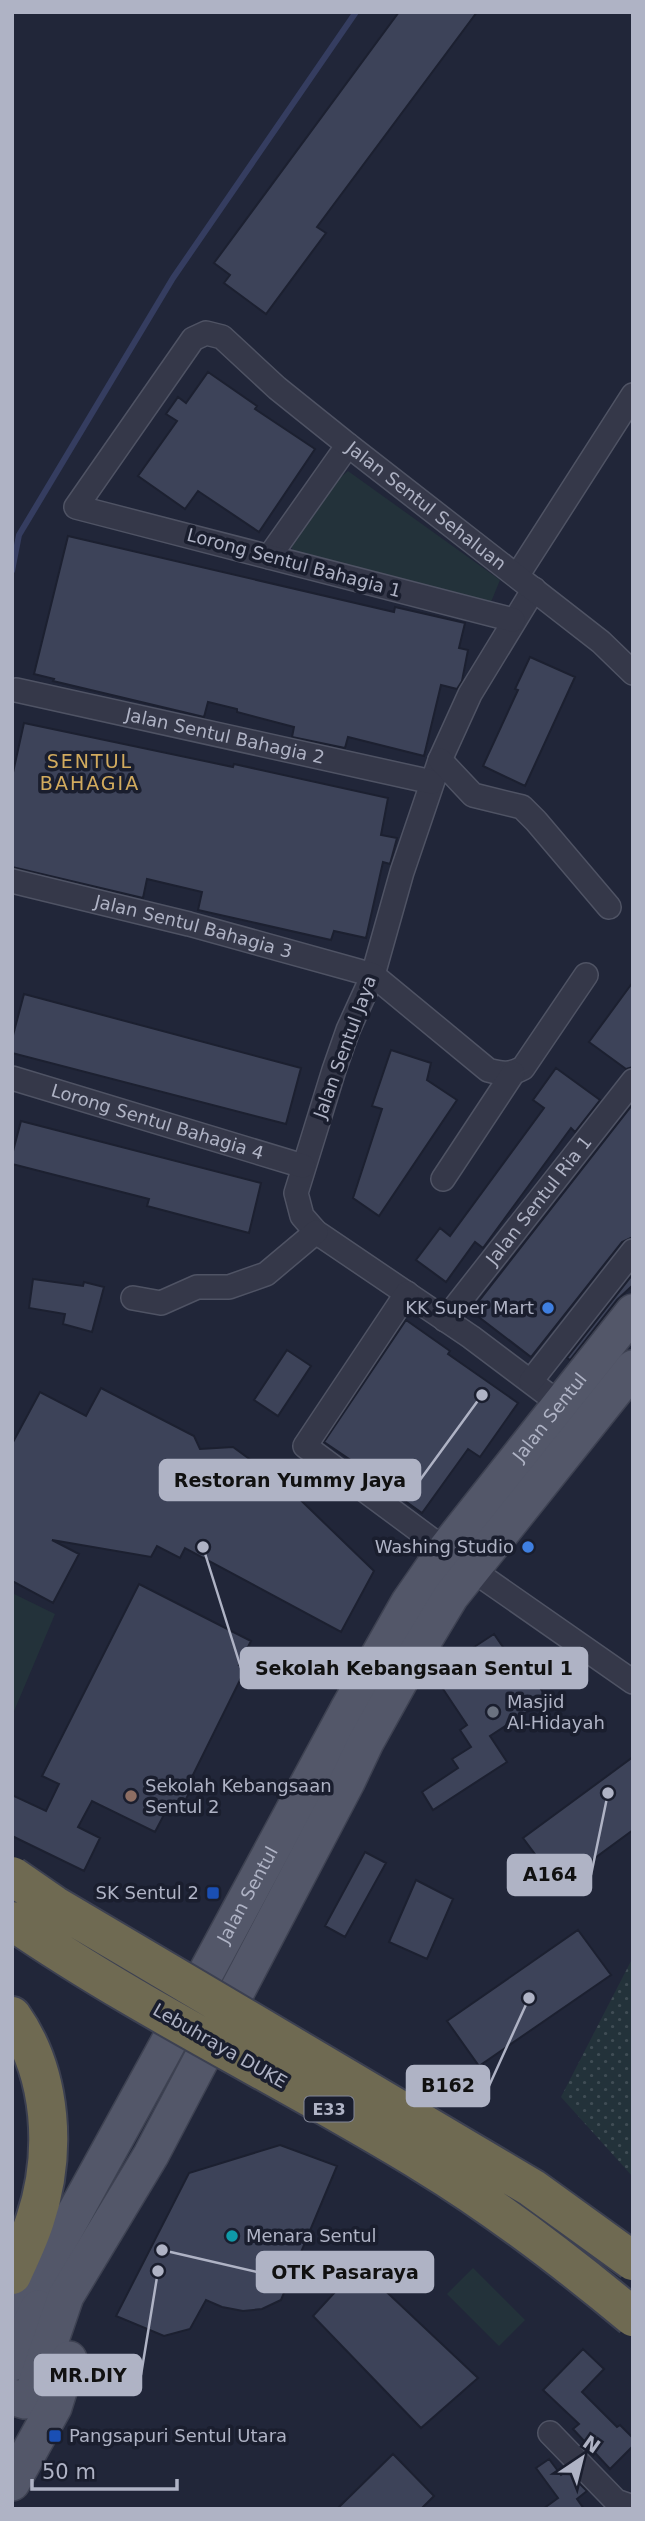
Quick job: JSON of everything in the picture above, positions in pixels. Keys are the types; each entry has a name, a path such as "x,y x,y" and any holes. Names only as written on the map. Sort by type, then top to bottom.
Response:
{"highway":[{"name":"Lebuhraya DUKE","path":"12,1876 54,1905 532,2188 633,2260"},
{"name":"Lebuhraya DUKE","path":"12,1921 101,1977 424,2164 496,2212 633,2317"},
{"path":"12,2017 25,2034 37,2063 46,2107 48,2154 35,2220 12,2275"}],"main road":[{"name":"Jalan Sentul","path":"12,2483 54,2407 65,2377 81,2311 157,2143 372,1730 451,1596 458,1560 560,1404 633,1312"},
{"name":"Jalan Sentul","path":"12,2327 409,1602 458,1560 633,1368"},
{"path":"12,2363 129,2115"},
{"path":"12,2397 25,2402 32,2395 66,2296 157,2143"}],"street":[{"name":"Jalan Sentul Sehaluan","path":"76,506 193,339 206,333 222,337 277,388 601,642 633,673"},
{"name":"Jalan Sentul Jaya","path":"560,1404 407,1293 316,1232 302,1216 296,1193 348,1030 373,975 436,771 470,694 513,620 525,582 633,395"},
{"path":"269,557 348,445"},
{"name":"Lorong Sentul Bahagia 1","path":"76,506 513,620"},
{"name":"Jalan Sentul Bahagia 2","path":"16,690 436,771"},
{"path":"436,771 473,795 522,807 609,907"},
{"name":"Jalan Sentul Bahagia 3","path":"12,881 189,924 373,975"},
{"path":"373,975 488,1070 502,1074 523,1068 586,975"},
{"path":"443,1179 513,1073"},
{"name":"Lorong Sentul Bahagia 4","path":"12,1077 303,1166"},
{"name":"Jalan Sentul Ria 1","path":"445,1320 633,1081"},
{"path":"133,1298 161,1303 197,1287 229,1287 266,1273 316,1232"},
{"path":"531,1381 633,1251"},
{"path":"407,1293 305,1446 458,1560 633,1682"},
{"path":"550,2432 616,2501 633,2507"}],"shaded area":[{"path":"348,471 500,580 491,602 295,553 288,542 325,491"},
{"path":"12,1593 55,1614 12,1716"},
{"path":"631,1961 633,1963 633,2177 561,2097"},
{"path":"473,2268 525,2320 499,2346 447,2294"}],"building":[{"path":"399,12 477,12 317,227 326,233 266,314 224,283 230,275 214,263"},
{"path":"208,372 257,406 255,409 315,449 259,532 198,491 185,509 138,476 177,421 166,414 178,397 186,403"},
{"path":"68,536 394,612 395,607 465,623 459,648 468,650 462,681 457,689 441,685 424,756 348,737 345,748 292,737 294,727 208,702 204,717 53,681 54,679 34,674"},
{"path":"530,657 575,677 525,786 483,766"},
{"path":"24,723 233,767 234,764 388,798 381,835 397,838 390,864 383,862 366,938 334,931 331,940 198,910 202,892 147,879 143,898 12,867 12,777"},
{"path":"633,982 633,1067 626,1069 589,1042"},
{"path":"24,994 301,1068 286,1124 12,1053 12,1039"},
{"path":"391,1050 431,1063 427,1080 457,1100 379,1216 353,1198 382,1109 372,1106"},
{"path":"556,1068 600,1100 575,1132 571,1128 483,1248 475,1242 446,1282 416,1260 440,1228 450,1236 544,1108 533,1100"},
{"path":"633,1104 633,1237 622,1242 531,1357 471,1311"},
{"path":"21,1121 261,1183 249,1233 147,1206 149,1199 12,1164"},
{"path":"633,1274 633,1285 617,1300 570,1360 567,1358"},
{"path":"33,1279 83,1286 84,1282 104,1287 92,1332 63,1324 65,1314 29,1308"},
{"path":"406,1320 450,1351 448,1354 518,1403 480,1457 468,1449 422,1513 387,1488 389,1486 324,1442"},
{"path":"287,1350 311,1366 278,1416 254,1400"},
{"path":"101,1388 194,1436 200,1449 233,1447 284,1484 374,1571 341,1632 185,1548 180,1558 157,1546 151,1557 52,1540 79,1554 53,1603 12,1581 12,1444 40,1392 86,1416"},
{"path":"139,1584 251,1641 239,1665 246,1668 186,1789 190,1791 180,1811 169,1805 155,1832 92,1801 78,1827 100,1838 84,1871 12,1836 12,1795 46,1811 59,1784 42,1776"},
{"name":"Masjid Al-Hidayah","path":"494,1634 529,1685 536,1681 547,1699 490,1736 507,1762 433,1810 422,1792 458,1768 452,1759 471,1747 460,1730 467,1725 433,1674"},
{"path":"633,1757 633,1830 558,1885 523,1838"},
{"path":"365,1852 386,1863 345,1937 325,1926"},
{"path":"416,1880 453,1899 427,1959 389,1942"},
{"path":"578,1930 611,1975 479,2066 447,2021"},
{"name":"Menara Sentul","path":"280,2145 337,2166 281,2300 262,2309 243,2311 222,2307 206,2300 190,2329 164,2336 116,2316 189,2173"},
{"path":"359,2266 478,2378 421,2428 313,2316"},
{"path":"583,2349 604,2369 582,2392 617,2427 620,2425 633,2438 633,2446 610,2469 573,2429 579,2424 543,2390"},
{"path":"393,2454 434,2496 421,2509 337,2509"},
{"path":"549,2459 561,2475 567,2471 587,2491 577,2499 584,2509 543,2509 558,2498 536,2468"}],"waterway":[{"path":"12,571 19,535 173,278 356,12"}],"place":[{"name":"KK Super Mart","path":"548,1308"},
{"name":"Restoran Yummy Jaya","path":"482,1395"},
{"name":"Sekolah Kebangsaan Sentul 1","path":"203,1547"},
{"name":"Washing Studio","path":"528,1547"},
{"name":"Masjid Al-Hidayah","path":"493,1712"},
{"name":"A164","path":"608,1793"},
{"name":"Sekolah Kebangsaan Sentul 2","path":"131,1796"},
{"name":"SK Sentul 2","path":"213,1893"},
{"name":"B162","path":"529,1998"},
{"name":"Menara Sentul","path":"232,2236"},
{"name":"OTK Pasaraya","path":"162,2250"},
{"name":"MR.DIY","path":"158,2271"},
{"name":"Pangsapuri Sentul Utara","path":"55,2436"}],"district":[{"name":"SENTUL BAHAGIA","path":"90,772"}]}
